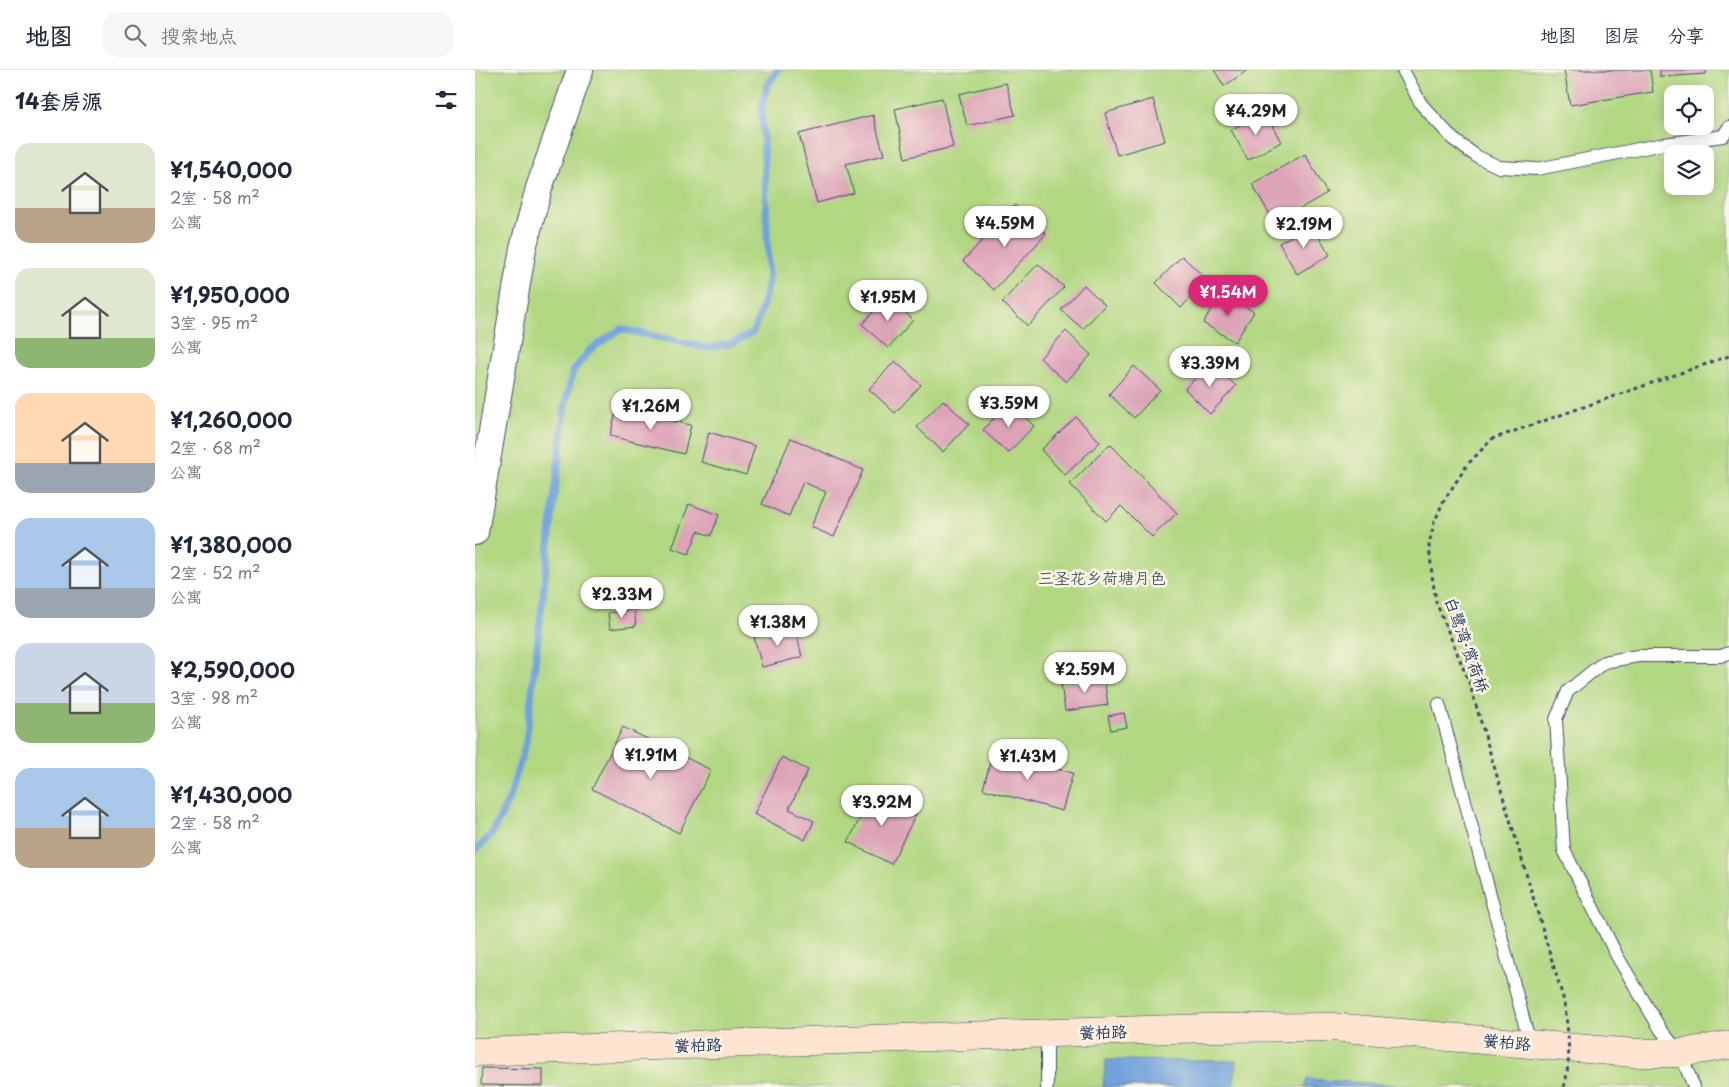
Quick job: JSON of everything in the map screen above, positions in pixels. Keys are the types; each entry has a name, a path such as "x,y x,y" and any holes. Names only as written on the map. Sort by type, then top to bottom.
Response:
{"street":[{"path":"475,532 523,248 539,188 580,70"},
{"name":"黉柏路","path":"475,1052 1332,1027 1634,1053 1680,1053 1729,1046"}],"lane":[{"path":"1403,70 1421,104 1453,139 1476,156 1499,167 1537,169 1664,144 1723,136 1729,128"},
{"path":"1694,1087 1680,1053 1661,1030 1617,956 1565,850 1557,719 1568,691 1604,662 1638,656 1721,656 1729,653"},
{"path":"1439,704 1530,1044"},
{"path":"1047,1034 1047,1087"}],"path":[{"name":"白鹭湾·赏荷桥","path":"1564,1087 1568,1072 1569,1033 1563,1001 1469,682 1436,602 1429,545 1443,502 1467,465 1492,439 1729,356"}],"green space":[{"name":"三圣花乡荷塘月色","path":"475,70 1729,70 1729,1087 475,1087"}],"water":[{"path":"1106,1060 1237,1061 1233,1087 1103,1087"},
{"path":"1307,1079 1423,1087 1305,1087"}],"building":[{"path":"1214,70 1248,70 1224,86"},
{"path":"1564,70 1650,70 1653,92 1570,105"},
{"path":"1660,70 1706,70 1706,74 1660,77"},
{"path":"1006,83 1015,115 967,126 959,94"},
{"path":"942,98 953,147 905,158 895,109"},
{"path":"1153,99 1165,141 1117,155 1105,113"},
{"path":"1264,111 1281,142 1248,160 1231,130"},
{"path":"873,115 884,155 846,164 854,193 817,203 799,134"},
{"path":"1305,154 1327,193 1275,223 1252,184"},
{"path":"1015,205 1046,234 994,290 963,261"},
{"path":"1312,225 1330,255 1297,274 1279,243"},
{"path":"1182,256 1207,280 1181,308 1156,283"},
{"path":"1038,264 1064,287 1028,326 1002,302"},
{"path":"1084,285 1105,305 1083,329 1061,310"},
{"path":"1222,292 1254,312 1235,342 1203,323"},
{"path":"888,296 913,320 888,348 862,324"},
{"path":"1066,331 1091,355 1066,382 1040,358"},
{"path":"895,361 921,385 895,413 869,389"},
{"path":"1211,362 1236,386 1210,414 1185,389"},
{"path":"1134,366 1160,390 1134,418 1109,394"},
{"path":"943,400 969,424 943,452 917,427"},
{"path":"1009,402 1034,426 1008,453 983,430"},
{"path":"617,408 691,425 684,454 610,436"},
{"path":"1076,417 1100,442 1065,475 1041,450"},
{"path":"709,432 755,446 746,475 701,462"},
{"path":"791,438 863,470 834,537 811,527 826,492 803,482 789,516 762,504"},
{"path":"1110,444 1177,513 1152,537 1121,506 1106,521 1070,484"},
{"path":"689,504 719,515 711,536 698,531 689,554 672,548"},
{"path":"634,609 636,626 610,629 608,613"},
{"path":"795,627 802,657 762,667 754,637"},
{"path":"1104,677 1108,705 1065,711 1061,684"},
{"path":"1124,713 1127,727 1111,730 1108,716"},
{"path":"623,727 711,770 679,833 592,789"},
{"path":"993,752 1073,773 1062,811 983,789"},
{"path":"782,757 808,770 789,809 814,821 805,840 754,814"},
{"path":"874,790 917,812 891,864 848,842"},
{"path":"482,1068 543,1069 543,1086 481,1085"}],"waterway":[{"path":"475,851 492,834 510,797 526,742 565,406 573,371 590,350 621,329 708,348 733,343 753,332 769,281 762,105 768,84 778,70"}]}
